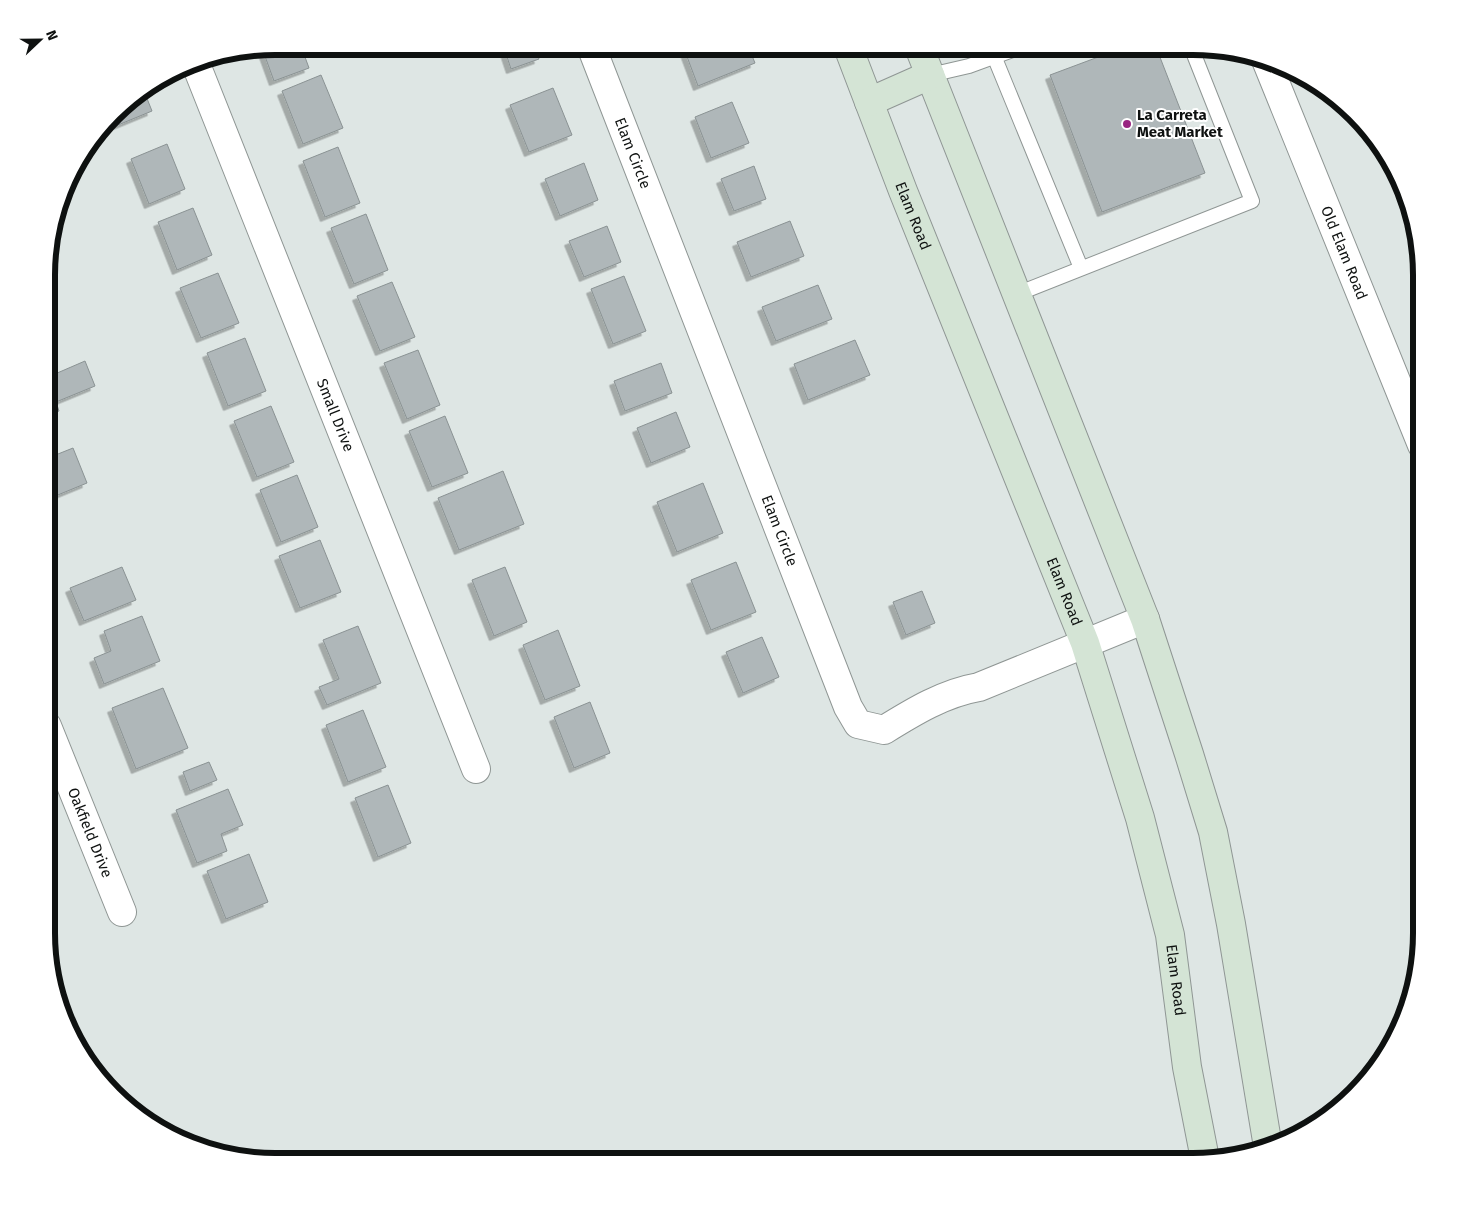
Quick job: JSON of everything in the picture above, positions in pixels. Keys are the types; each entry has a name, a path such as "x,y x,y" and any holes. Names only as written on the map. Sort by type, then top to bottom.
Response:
{"main road":[{"name":"Elam Road","path":"851,55 1085,644 1140,818 1170,935 1187,1067 1204,1153"},
{"path":"922,55 1145,619 1214,832 1267,1140"},
{"path":"869,102 930,76"}],"street":[{"name":"Elam Circle","path":"594,55 848,707 858,724 884,730 918,709 962,690 979,687 1145,619"},
{"name":"Small Drive","path":"198,69 476,769"},
{"name":"Old Elam Road","path":"1270,69 1413,423"},
{"name":"Oakfield Drive","path":"55,746 122,912"}],"lane":[{"path":"930,76 969,66 997,55"},
{"path":"1017,294 1252,201 1194,55"},
{"path":"994,56 1081,268"}],"building":[{"path":"265,55 304,55 309,68 274,81"},
{"path":"506,55 537,55 539,59 511,69"},
{"path":"686,55 752,55 755,63 698,86"},
{"name":"La Carreta Meat Market","path":"1104,55 1159,55 1205,173 1102,212 1050,75"},
{"path":"321,75 343,128 303,144 282,91"},
{"path":"553,88 572,135 529,152 510,105"},
{"path":"146,97 152,111 118,125 117,122 119,119"},
{"path":"732,102 749,143 711,158 695,117"},
{"path":"167,144 185,189 149,204 131,159"},
{"path":"338,147 360,203 325,217 303,161"},
{"path":"584,163 598,200 560,216 545,179"},
{"path":"754,166 766,199 734,211 721,179"},
{"path":"193,208 212,255 177,270 158,222"},
{"path":"366,214 388,270 354,284 331,228"},
{"path":"790,221 804,256 751,277 737,242"},
{"path":"607,226 621,262 584,277 569,241"},
{"path":"218,273 239,323 201,338 180,288"},
{"path":"624,276 646,331 613,344 591,289"},
{"path":"392,282 415,337 380,351 357,296"},
{"path":"818,285 832,319 776,341 762,307"},
{"path":"245,338 266,391 228,406 207,353"},
{"path":"855,340 870,375 808,400 794,364"},
{"path":"418,350 440,405 407,419 384,363"},
{"path":"85,361 95,386 56,402 59,411 55,412 55,374"},
{"path":"661,363 672,393 625,411 614,381"},
{"path":"271,406 294,462 257,477 234,421"},
{"path":"676,412 690,447 651,463 637,428"},
{"path":"445,416 468,473 432,487 409,431"},
{"path":"73,448 87,483 55,496 55,455"},
{"path":"503,471 524,524 459,550 438,498"},
{"path":"297,475 318,527 281,542 260,490"},
{"path":"703,483 723,533 677,552 657,502"},
{"path":"320,540 341,592 300,608 279,556"},
{"path":"736,562 756,612 711,630 691,580"},
{"path":"122,567 136,600 84,621 70,588"},
{"path":"505,567 527,622 494,636 472,580"},
{"path":"922,591 935,623 906,635 893,602"},
{"path":"142,616 160,661 104,684 94,658 111,651 104,631"},
{"path":"358,626 381,683 327,705 319,687 339,679 323,640"},
{"path":"558,630 580,686 545,700 523,645"},
{"path":"762,637 779,677 743,693 726,652"},
{"path":"163,688 188,748 136,769 112,708"},
{"path":"590,702 610,753 574,768 554,717"},
{"path":"363,710 386,767 348,782 326,725"},
{"path":"209,762 217,780 190,791 183,772"},
{"path":"388,785 411,843 378,857 355,798"},
{"path":"228,789 243,825 221,834 227,851 197,863 176,810"},
{"path":"249,854 268,902 226,919 207,871"}],"place":[{"name":"La Carreta Meat Market","path":"1127,124"}]}
